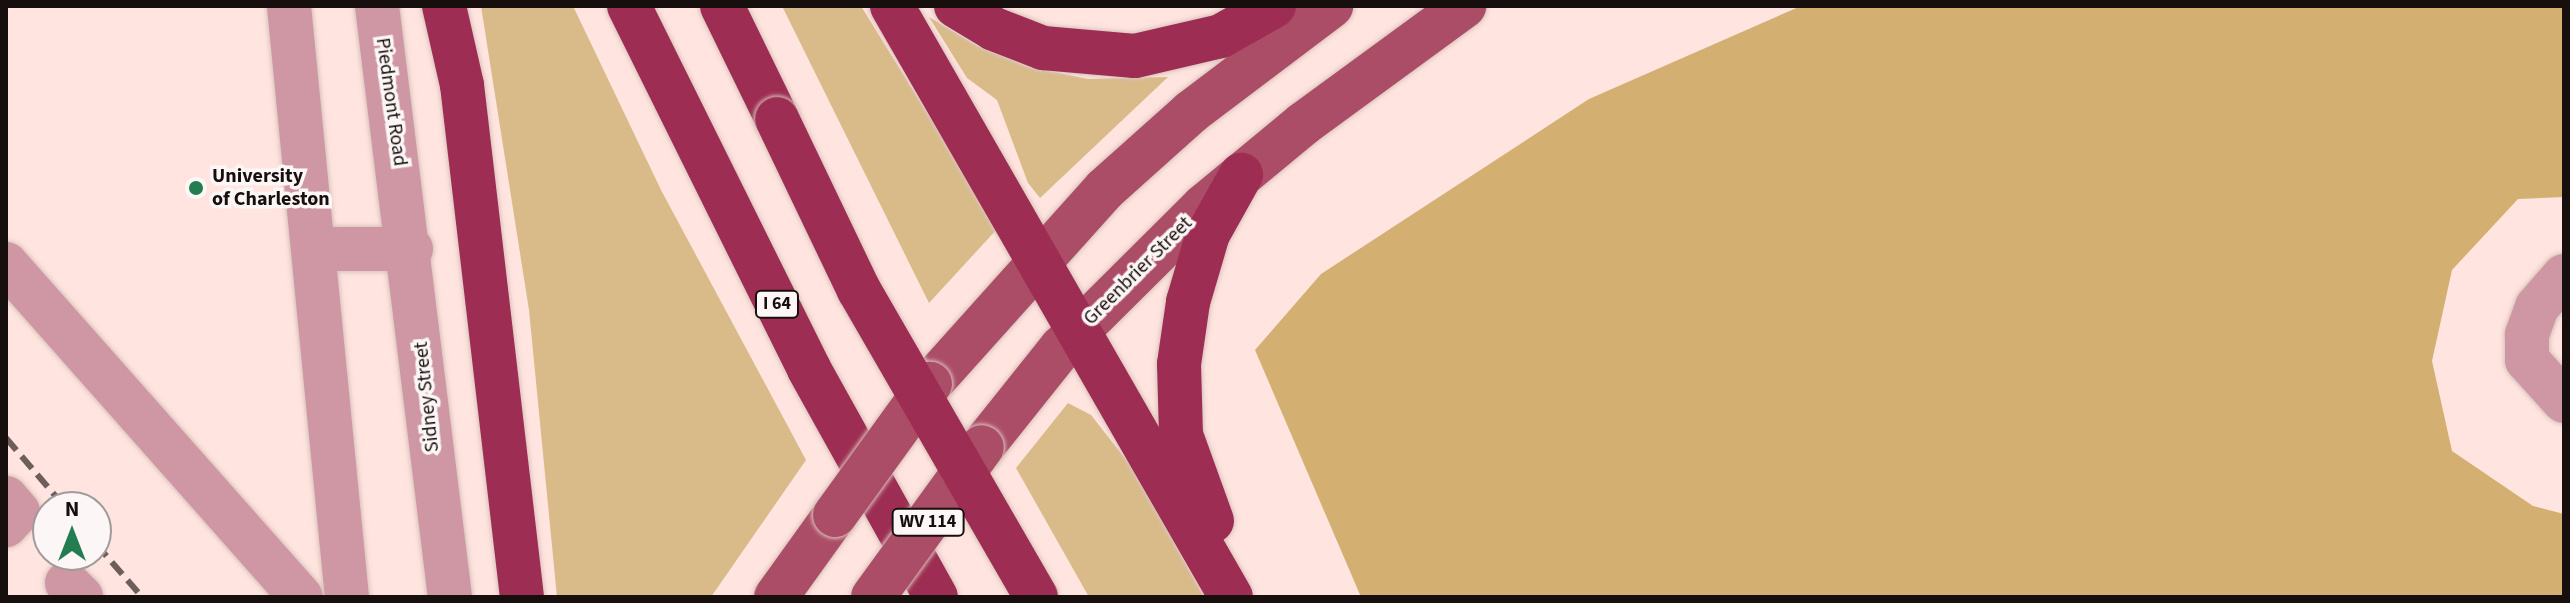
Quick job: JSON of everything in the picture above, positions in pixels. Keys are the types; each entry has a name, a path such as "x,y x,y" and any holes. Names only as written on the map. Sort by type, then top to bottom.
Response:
{"highway":[{"path":"444,6 462,85 522,597"},
{"name":"I 64","path":"629,6 809,369 936,597"},
{"path":"722,6 859,290 1036,597"},
{"path":"892,6 1229,594"},
{"path":"956,6 994,29 1043,48 1135,56 1221,36 1274,6"},
{"path":"1229,594 1212,520 1181,435 1179,364 1188,302 1208,234 1241,175"}],"main road":[{"path":"784,586 930,384 1039,258 1191,112 1331,6"},
{"name":"Greenbrier Street","path":"873,597 982,447 1079,329 1241,175 1464,6"}],"street":[{"path":"289,6 347,597"},
{"name":"Piedmont Road","path":"377,6 405,197"},
{"name":"Sidney Street","path":"405,197 450,597"},
{"path":"315,249 411,249"},
{"path":"6,264 301,597"},
{"path":"2564,276 2537,307 2527,335 2527,360 2564,401"}],"shaded area":[{"path":"481,6 573,6 661,190 806,460 711,597 557,597 529,310"},
{"path":"782,6 861,6 998,228 929,303"},
{"path":"1801,6 2564,6 2564,197 2518,199 2452,270 2432,361 2452,451 2533,506 2564,514 2564,597 1361,597 1255,350 1321,274 1589,99"},
{"path":"929,17 977,46 1028,67 1088,79 1168,77 1040,198 1028,183 997,100 967,78"},
{"path":"1068,403 1091,415 1131,466 1204,597 1089,597 1016,468"}],"railway":[{"path":"6,438 51,491"},
{"path":"112,562 142,597"}],"place":[{"name":"University of Charleston","path":"196,188"}]}
